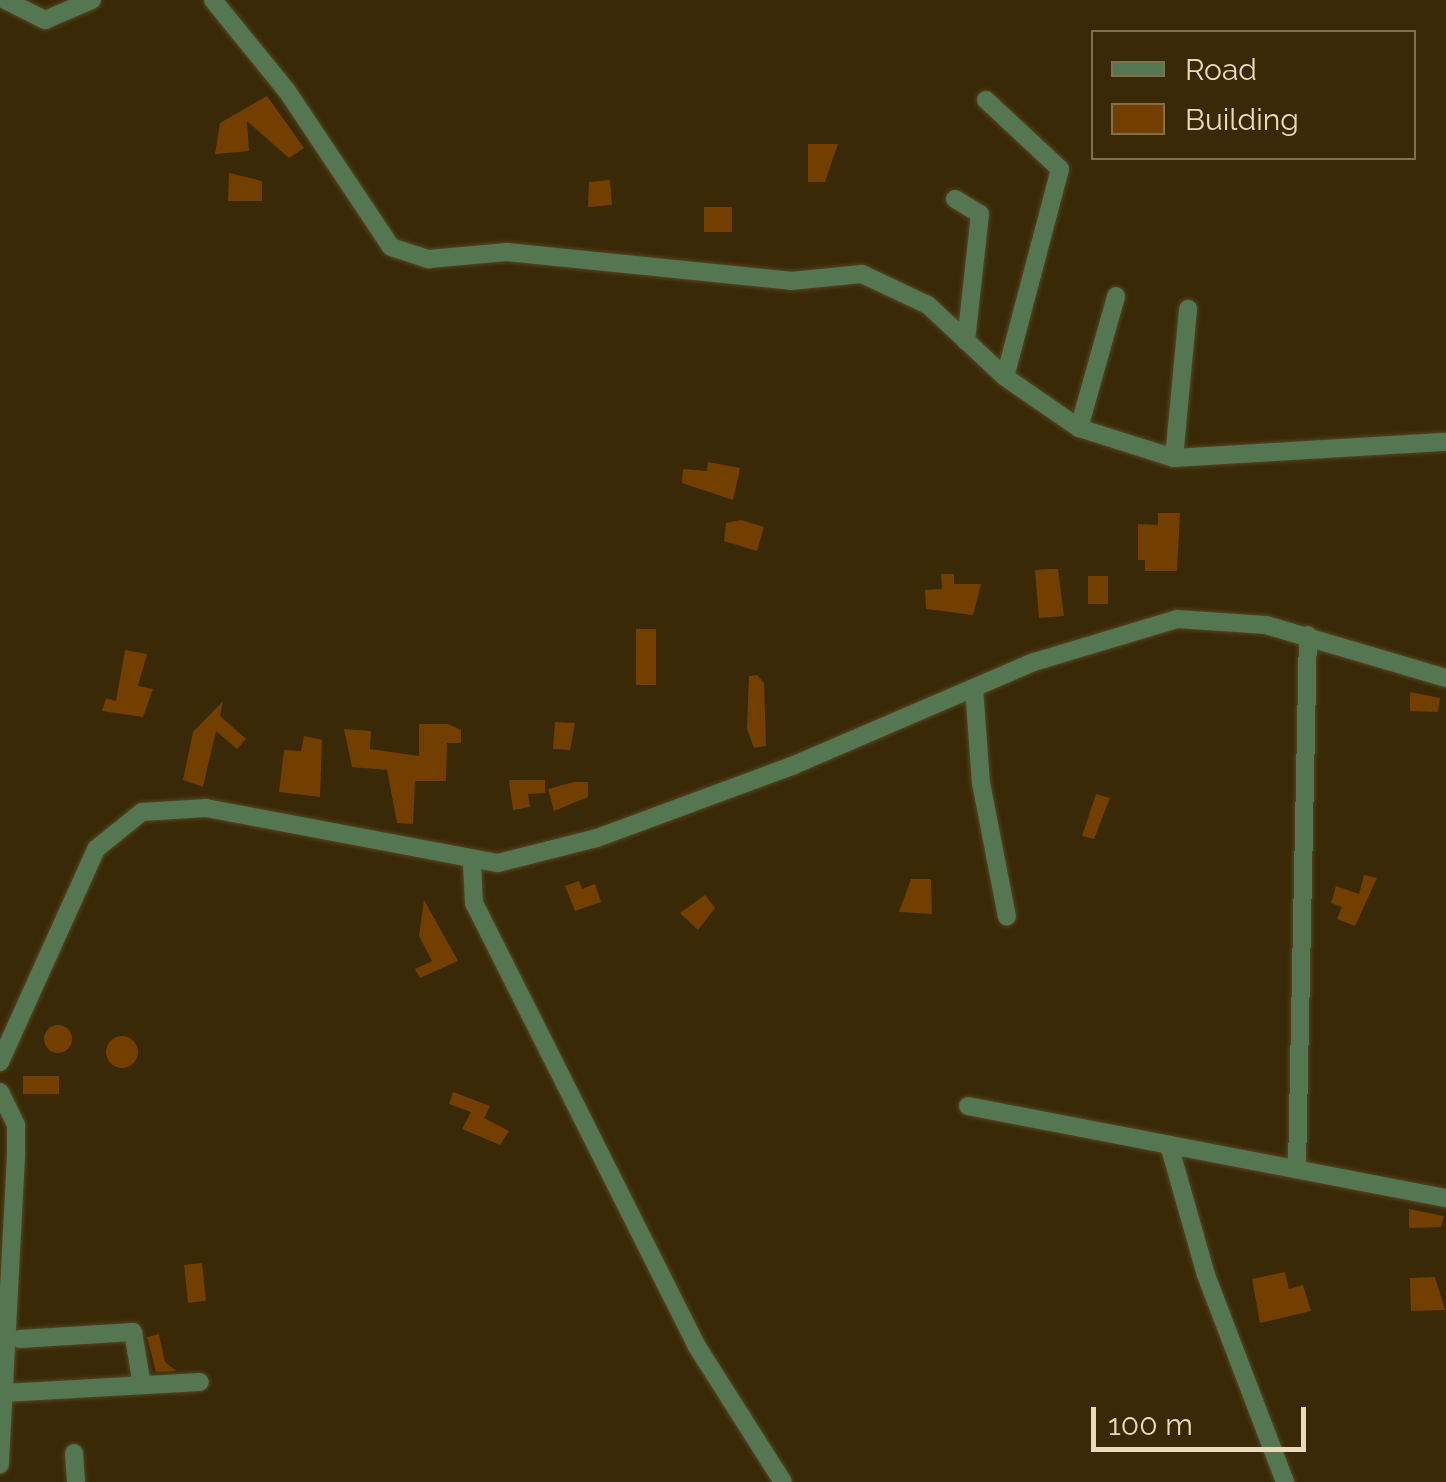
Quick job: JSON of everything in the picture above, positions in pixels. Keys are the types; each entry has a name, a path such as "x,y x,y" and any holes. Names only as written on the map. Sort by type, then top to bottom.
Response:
{"street":[{"path":"5,0 45,20 92,0"},
{"path":"213,0 287,91 371,228 391,247 430,259 507,252 792,281 862,274 928,305 1005,377 1079,428 1174,458 1446,442"},
{"path":"986,100 1060,169 1005,377"},
{"path":"955,199 980,214 966,341"},
{"path":"1079,428 1116,296"},
{"path":"1174,458 1188,309"},
{"path":"0,1062 96,849 142,812 206,808 472,862 597,838 1113,633 1177,619 1308,636 1446,678"},
{"path":"1297,1167 1308,636"},
{"path":"974,688 981,783 1008,918"},
{"path":"472,862 474,903 696,1346 783,1482"},
{"path":"0,1092 16,1125 0,1465"},
{"path":"968,1106 1446,1198"},
{"path":"1169,1145 1206,1276 1285,1482"},
{"path":"20,1339 132,1332 142,1385"},
{"path":"4,1393 200,1382"},
{"path":"74,1453 76,1482"}],"building":[{"path":"267,96 304,148 289,158 247,121 249,151 215,154 220,123"},
{"path":"808,144 838,144 825,182 808,182"},
{"path":"229,173 262,181 262,201 228,201"},
{"path":"610,180 612,205 588,207 589,182"},
{"path":"704,207 732,207 732,232 704,232"},
{"path":"708,462 740,468 733,500 682,483 683,469 707,471"},
{"path":"1158,513 1180,513 1177,571 1145,571 1145,560 1138,560 1138,524 1158,525"},
{"path":"741,520 764,527 757,551 724,541 726,523"},
{"path":"1058,569 1064,616 1039,618 1035,570"},
{"path":"941,574 954,574 954,584 981,584 973,615 926,609 925,590 942,589"},
{"path":"1088,576 1108,576 1108,604 1088,604"},
{"path":"636,629 656,629 656,685 636,685"},
{"path":"125,650 147,654 138,686 153,689 143,717 102,711 106,698 116,701"},
{"path":"757,675 764,683 766,746 754,748 747,729 749,676"},
{"path":"1410,692 1440,698 1438,712 1410,711"},
{"path":"223,701 220,716 246,739 237,749 216,731 203,787 183,780 193,732"},
{"path":"555,722 575,723 570,750 553,749"},
{"path":"419,724 448,724 461,730 461,743 447,743 446,781 415,781 413,824 397,823 387,770 352,767 344,729 371,731 370,749 419,756"},
{"path":"304,736 322,740 320,797 279,792 284,750 301,751"},
{"path":"509,780 545,780 545,793 528,794 530,807 513,810"},
{"path":"588,782 588,797 554,811 548,789"},
{"path":"1096,794 1110,798 1094,839 1082,836"},
{"path":"1364,875 1377,878 1355,926 1337,919 1342,907 1331,903 1336,886 1359,894"},
{"path":"911,879 931,879 932,914 899,912"},
{"path":"579,881 582,889 595,884 601,902 575,911 565,886"},
{"path":"705,895 715,908 698,930 680,913"},
{"path":"424,900 458,961 420,978 415,969 432,961 419,936"},
{"path":"58,1025 68,1029 72,1039 68,1049 58,1053 48,1049 44,1039 48,1029"},
{"path":"122,1036 133,1041 138,1052 133,1063 122,1068 111,1063 106,1052 111,1041"},
{"path":"23,1076 59,1076 59,1094 23,1094"},
{"path":"453,1092 490,1106 484,1118 509,1131 500,1145 462,1129 471,1112 449,1104"},
{"path":"1409,1209 1444,1216 1441,1227 1409,1228"},
{"path":"202,1263 206,1301 188,1303 184,1265"},
{"path":"1285,1272 1289,1289 1303,1285 1311,1311 1260,1323 1252,1279"},
{"path":"1435,1277 1445,1310 1411,1311 1410,1278"},
{"path":"159,1334 165,1362 176,1371 156,1372 147,1337"}]}
